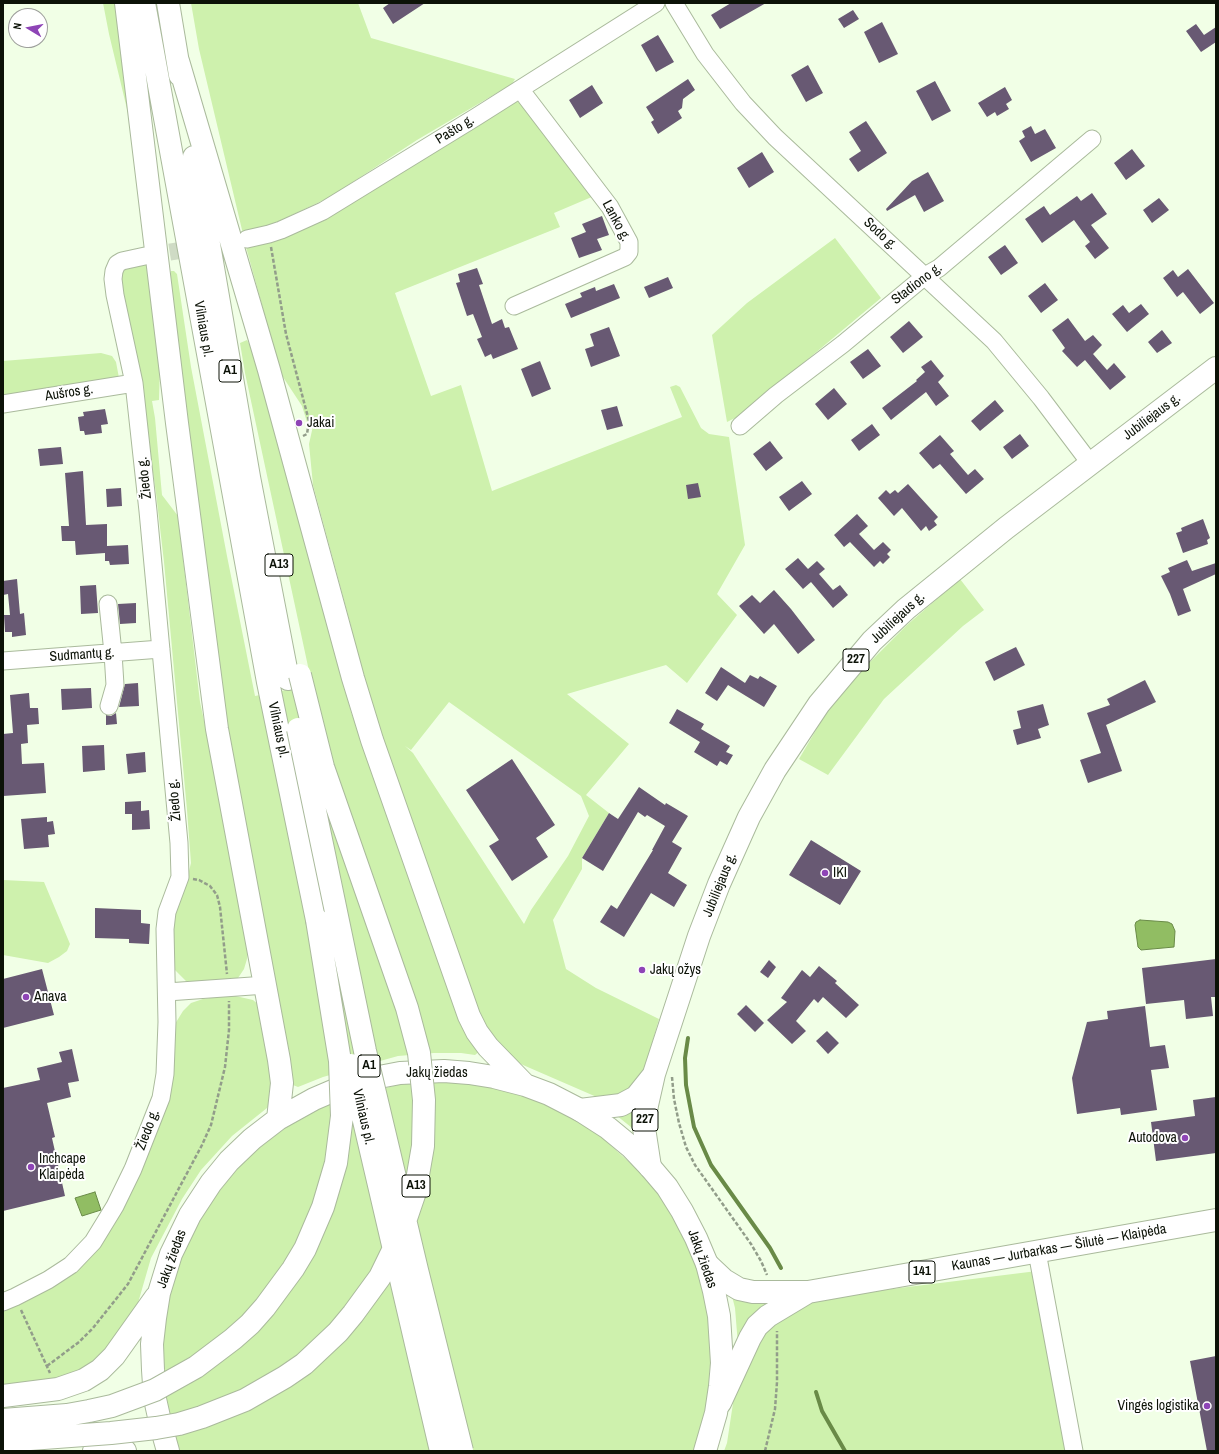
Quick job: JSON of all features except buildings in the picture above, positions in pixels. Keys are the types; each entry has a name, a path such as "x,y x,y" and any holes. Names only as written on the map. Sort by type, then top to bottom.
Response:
{"main road":[{"path":"126,3 176,423 217,729 279,1060 282,1083 278,1119"},
{"name":"Vilniaus pl.","path":"144,3 366,1051 417,1270 462,1451"},
{"name":"Vilniaus pl.","path":"168,3 213,274 286,679 317,920 441,1451"},
{"path":"178,61 269,370 353,678 372,740 469,1016 477,1032 488,1047 525,1085"},
{"name":"Jubiliejaus g.","path":"663,1074 699,936 719,884 749,817 775,770 819,704 872,641 906,609 975,552 1216,368"},
{"name":"A13","path":"3,1441 156,1428 179,1424 202,1417 245,1400 285,1377 304,1364 338,1332 354,1314 380,1277 400,1236 415,1192 423,1146 424,1100 419,1053 407,1008 323,767 286,679"},
{"path":"3,1420 67,1415 89,1411 112,1406 155,1390 196,1367 233,1340 265,1307 293,1269 305,1249 323,1208 336,1163 342,1116 340,1061 317,920"},
{"name":"Jakų žiedas","path":"168,1451 155,1399 152,1370 152,1344 155,1318 159,1293 171,1254 180,1234 200,1198 229,1161 252,1139 278,1119 314,1099 342,1087 374,1078 400,1073 444,1071 469,1072 525,1085 549,1094 580,1110 608,1128 631,1147 650,1166 667,1187 682,1211 707,1264 714,1291 721,1336 722,1363 720,1386 716,1413 705,1451"},
{"name":"227","path":"580,1110 621,1105 636,1097 663,1074"},
{"name":"227","path":"650,1166 644,1128 647,1105 663,1074"},
{"name":"Kaunas — Jurbarkas — Šilutė — Klaipėda","path":"773,1302 808,1292 1216,1220"},
{"name":"141","path":"707,1264 724,1280 739,1289 753,1292 773,1302"},
{"path":"3,1396 58,1389 84,1380 100,1370 114,1356 159,1293"},
{"path":"716,1413 750,1338 757,1326 768,1316 773,1302"},
{"path":"94,1451 125,1451"}],"street":[{"name":"Pašto g.","path":"246,239 269,234 303,221 323,211 656,3"},
{"name":"Sodo g.","path":"674,3 705,54 744,103 775,137 994,341 1041,398 1090,464"},
{"name":"Lanko g.","path":"514,306 625,257 629,252 629,242 610,207 520,89"},
{"name":"Stadiono g.","path":"740,426 776,395 843,344 925,276 939,268 1092,139"},
{"name":"Žiedo g.","path":"3,1302 15,1298 48,1280 71,1265 93,1242 115,1206 133,1169 161,1098 165,1074 167,1052 164,929 167,912 180,877 179,843 148,511 134,383 114,294 113,279 117,264 122,261 145,256"},
{"name":"Aušros g.","path":"3,404 134,383"},
{"path":"108,604 114,653 115,685 109,706"},
{"name":"Sudmantų g.","path":"3,661 161,649"},
{"path":"166,992 266,985"},
{"path":"1037,1252 1074,1451"}],"path":[{"path":"269,234 286,334 309,421 307,434 302,436 300,430"},
{"path":"47,1366 78,1342 93,1328 128,1284 202,1145 211,1125 225,1067 229,1030 229,988 220,907 217,895 210,886 199,880 180,877"},
{"path":"663,1074 674,1099 686,1147 695,1165 746,1237 761,1261 773,1302 778,1355 778,1382 775,1409 765,1451"}],"shaded area":[{"path":"103,3 116,3 132,130 109,34"},
{"path":"191,3 358,3 371,38 515,79 512,84 417,140 330,197 256,232 243,234 199,49"},
{"path":"515,101 520,103 594,196 554,213 560,227 395,293 431,396 461,385 492,491 682,417 670,387 676,385 680,387 701,428 709,434 729,437 745,545 717,594 737,615 687,683 666,665 567,694 629,744 586,795 609,813 582,858 582,869 553,920 566,969 596,988 659,1019 642,1078 623,1096 599,1098 523,1065 504,1054 479,1022 348,635 352,630 313,485 309,444 313,426 310,416 307,422 302,406 281,374 246,247","holes":["449,702 581,796 589,816 568,856 531,910 524,924 413,753 405,746 411,750"]},
{"path":"835,238 881,298 741,415 727,422 712,335 747,303"},
{"path":"149,261 160,366 159,400 152,401 162,495 178,516 200,702 233,856 249,943 244,969 238,978 233,980 188,983 175,970 172,956 171,936 174,920 191,863 187,810 164,562 156,493 139,376 119,285 124,266"},
{"path":"171,271 174,271 177,274 191,367 255,696 312,685 245,373 240,343 247,340 252,349 300,520 351,712 480,1051 475,1055 461,1053 434,1053 398,1056 323,1077 298,1087 293,1085 291,1082 218,679 170,274"},
{"path":"101,353 112,356 116,362 119,378 3,397 3,361"},
{"path":"960,579 984,610 963,626 884,699 828,775 799,759 833,701 907,625"},
{"path":"3,880 44,882 70,944 67,951 48,963 3,955"},
{"path":"1140,920 1168,922 1172,924 1175,931 1174,947 1141,950 1138,947 1135,925 1136,922"},
{"path":"231,995 253,1000 260,1006 277,1096 267,1108 232,1136 201,1170 182,1199 151,1258 138,1303 128,1327 79,1377 3,1390 3,1311 66,1279 91,1256 120,1212 151,1147 173,1078 175,1024 183,1011 191,1003 203,999"},
{"path":"454,1081 506,1090 540,1101 569,1115 597,1133 651,1182 691,1247 709,1297 711,1335 709,1395 696,1451 176,1451 166,1406 161,1355 167,1306 180,1261 206,1208 249,1156 288,1126 321,1105 401,1084"},
{"path":"641,1100 637,1132 616,1115"},
{"path":"95,1192 101,1210 82,1216 75,1198"},
{"path":"1037,1271 1070,1451 724,1451 727,1443 735,1390 752,1343 790,1308 835,1296"},
{"path":"731,1292 782,1298 738,1345 735,1308"}],"waterway":[{"path":"688,1038 685,1058 686,1085 694,1127 711,1165 770,1248 781,1268"},
{"path":"816,1392 822,1411 845,1451"}],"tunnel":[{"path":"145,256 201,247"}],"place":[{"name":"Jakai","path":"299,423"},
{"name":"IKI","path":"825,873"},
{"name":"Jakų ožys","path":"642,970"},
{"name":"Anava","path":"26,997"},
{"name":"Autodova","path":"1185,1138"},
{"name":"Inchcape Klaipėda","path":"31,1167"},
{"name":"Vingės logistika","path":"1207,1406"}]}
